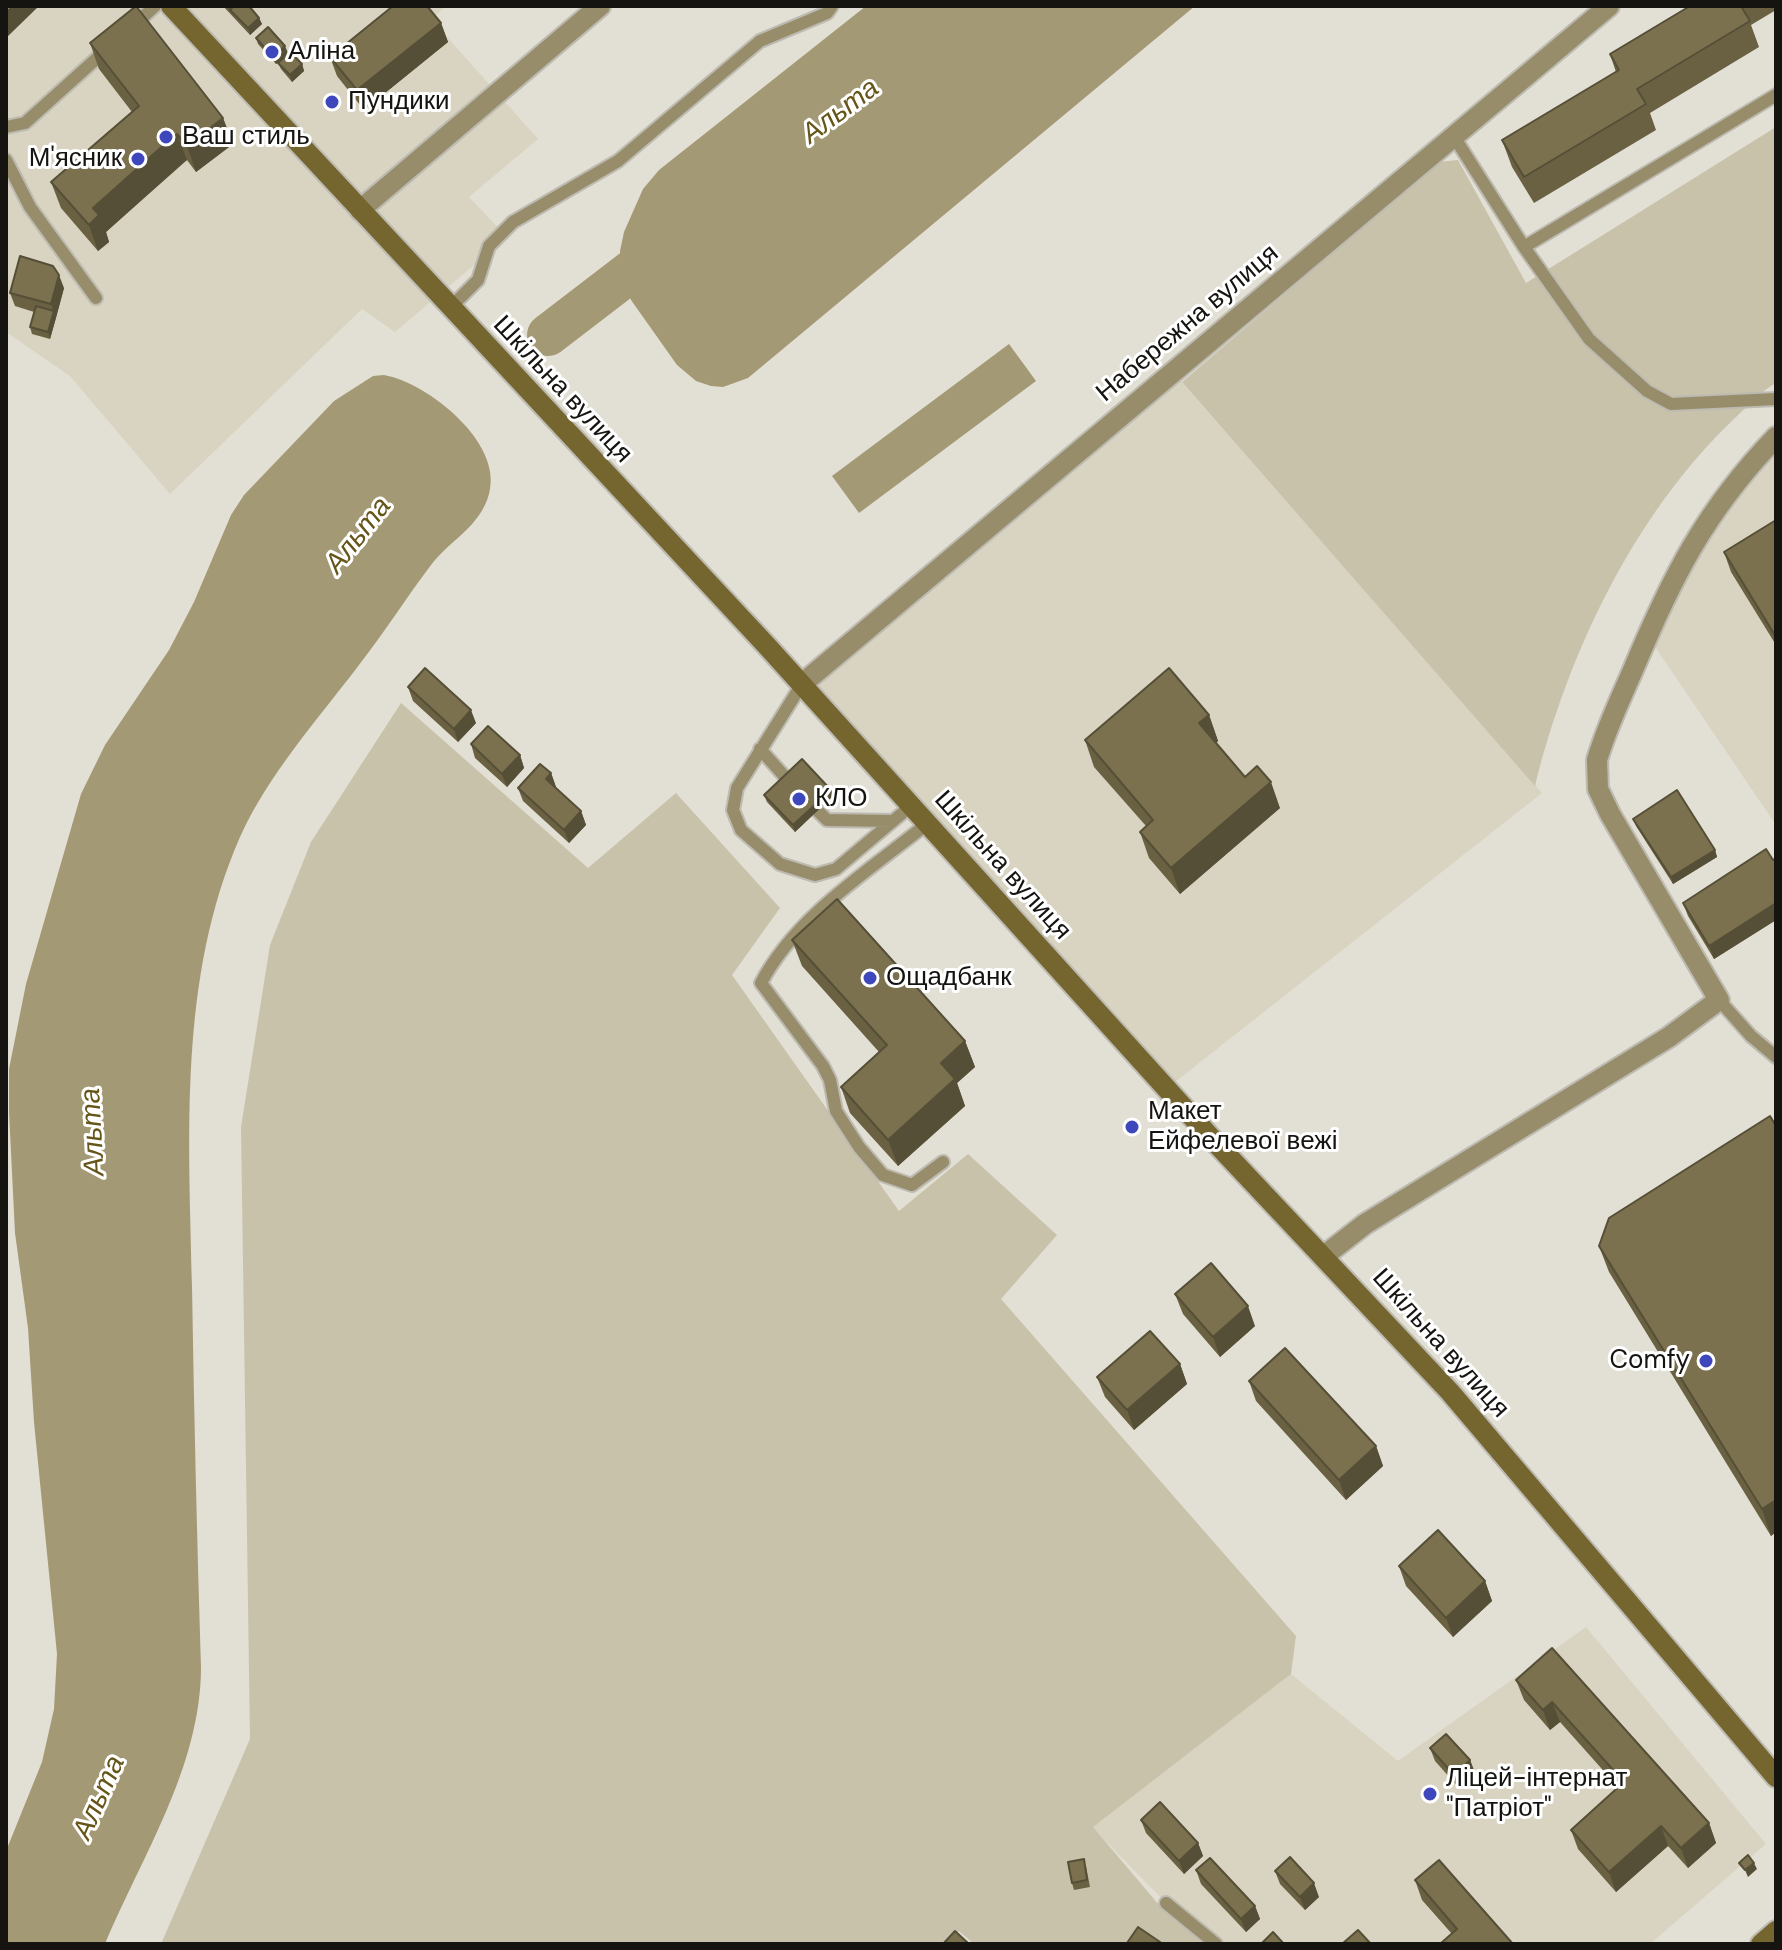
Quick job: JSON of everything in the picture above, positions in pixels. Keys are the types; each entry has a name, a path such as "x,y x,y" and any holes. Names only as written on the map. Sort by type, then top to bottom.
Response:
{"main road":[{"name":"Шкільна вулиця","path":"171,6 802,684 1203,1130 1489,1436 1776,1777"},
{"path":"1761,1944 1776,1931"}],"street":[{"path":"360,210 600,6"},
{"name":"Набережна вулиця","path":"802,684 1609,6"},
{"path":"1324,1256 1374,1218 1669,1037 1719,1000 1598,789 1597,760 1670,581 1692,541 1737,480 1776,437"}],"lane":[{"path":"6,127 25,123 155,6"},
{"path":"450,308 478,280 489,246 513,222 618,161 760,41 827,13 832,6"},
{"path":"1524,247 1776,95"},
{"path":"1453,135 1524,247 1589,339 1647,391 1671,404 1776,399"},
{"path":"6,160 30,207 96,298"},
{"path":"802,684 737,788 734,819 741,830 787,868 801,873 827,873 912,805"},
{"path":"760,749 827,820 893,821"},
{"path":"928,823 812,918 772,962 761,983 823,1066 841,1122 875,1167 892,1181 912,1185 943,1162"},
{"path":"1719,1000 1751,1036 1776,1057"},
{"path":"1166,1903 1216,1944"}],"shaded area":[{"path":"6,6 154,6 264,124 276,112 184,6 446,6 431,19 538,139 469,197 507,237 395,332 362,309 170,494 70,376 6,332"},
{"path":"1776,127 1776,383 1754,400 1698,457 1665,498 1636,542 1586,636 1549,736 1535,786 1182,382 1439,162 1458,160 1526,283"},
{"path":"1172,371 1542,793 1166,1089 802,684"},
{"path":"1776,440 1776,825 1647,635 1682,559"},
{"path":"401,703 588,868 676,793 780,908 732,975 899,1211 968,1154 1057,1235 1001,1299 1296,1636 1291,1674 1093,1827 1165,1912 1204,1944 974,1944 959,1931 945,1944 161,1944 250,1739 241,1127 270,945 311,842"},
{"name":"Ліцей-інтернат \"Патріот\"","path":"1586,1627 1766,1844 1650,1944 1216,1944 1166,1903 1092,1827 1291,1674 1398,1761"}],"water":[{"path":"866,6 1195,6 748,378 723,387 696,381 677,365 631,300 623,281 620,251 624,232 643,189 659,170"},
{"path":"1009,344 1036,381 859,513 832,476"},
{"path":"384,375 421,390 459,418 485,455 491,475 489,494 479,516 431,565 295,748 251,814 220,891 206,946 197,1001 190,1115 201,1669 191,1741 166,1811 105,1944 6,1944 6,1851 42,1762 54,1709 57,1654 28,1328 15,1233 9,1112 9,1069 26,984 81,794 105,745 169,650 194,602 231,515 244,495 334,401 373,376"}],"building":[{"path":"136,6 223,118 187,146 177,134 93,208 99,215 89,225 51,182 139,106 90,43"},
{"path":"234,6 249,6 259,18 248,28 230,10"},
{"path":"393,6 427,6 441,23 357,90 330,57"},
{"path":"1690,6 1741,6 1750,21 1637,89 1646,104 1524,177 1502,140 1619,70 1610,54"},
{"path":"268,27 285,46 273,57 256,38"},
{"path":"290,52 302,64 290,75 278,63"},
{"path":"20,256 53,266 59,275 51,304 10,293"},
{"path":"36,306 54,311 48,332 30,327"},
{"path":"1776,520 1776,637 1724,552"},
{"path":"425,668 471,710 454,729 408,687"},
{"path":"1169,668 1209,715 1199,723 1245,777 1257,766 1271,782 1171,868 1140,832 1153,820 1085,740"},
{"path":"488,726 520,755 502,774 471,744"},
{"path":"802,759 831,790 793,825 764,795"},
{"path":"540,764 551,773 546,779 581,811 564,830 518,788"},
{"path":"1677,790 1715,850 1671,877 1633,819"},
{"path":"1766,849 1773,860 1776,858 1776,903 1709,946 1683,903"},
{"path":"837,899 965,1041 941,1063 955,1079 888,1140 841,1087 887,1045 792,940"},
{"path":"1770,1116 1776,1126 1776,1500 1762,1509 1599,1246 1609,1218"},
{"path":"1211,1263 1248,1306 1213,1337 1175,1294"},
{"path":"1150,1331 1180,1364 1127,1410 1097,1377"},
{"path":"1285,1348 1376,1446 1339,1480 1249,1381"},
{"path":"1438,1530 1485,1581 1446,1618 1399,1566"},
{"path":"1552,1648 1709,1823 1681,1848 1661,1826 1609,1872 1571,1830 1624,1782 1552,1702 1543,1710 1516,1680"},
{"path":"1446,1734 1470,1760 1454,1775 1430,1748"},
{"path":"1160,1802 1198,1843 1179,1861 1141,1820"},
{"path":"1748,1855 1754,1863 1745,1870 1739,1863"},
{"path":"1290,1857 1314,1883 1300,1897 1275,1871"},
{"path":"1210,1858 1255,1906 1241,1919 1196,1870"},
{"path":"1084,1859 1087,1880 1072,1883 1068,1862"},
{"path":"1439,1860 1513,1944 1440,1944 1457,1929 1415,1880"},
{"path":"1138,1927 1163,1944 1127,1943"},
{"path":"1358,1930 1371,1944 1342,1944"},
{"path":"955,1931 969,1944 943,1944"},
{"path":"1273,1932 1284,1944 1261,1944"}],"waterway":[{"name":"Альта","path":"548,335 668,243"}],"place":[{"name":"Аліна","path":"272,52"},
{"name":"Пундики","path":"332,102"},
{"name":"Ваш стиль","path":"166,137"},
{"name":"М'ясник","path":"138,159"},
{"name":"КЛО","path":"799,799"},
{"name":"Ощадбанк","path":"870,978"},
{"name":"Макет Ейфелевої вежі","path":"1132,1127"},
{"name":"Comfy","path":"1706,1361"},
{"name":"Ліцей-інтернат \"Патріот\"","path":"1430,1794"}]}
